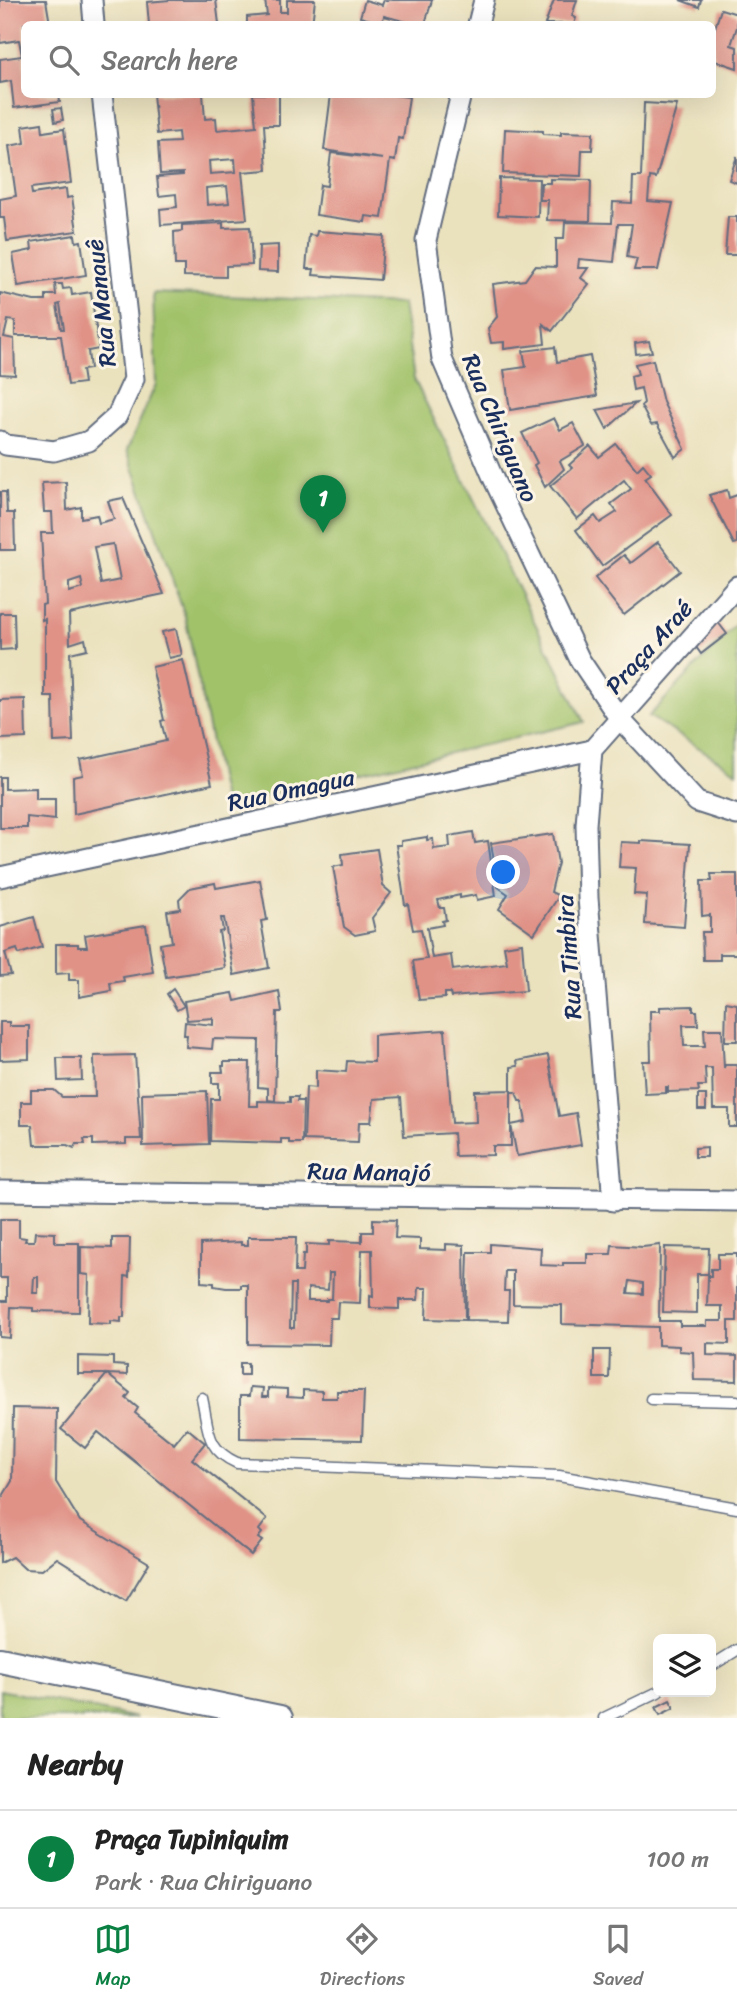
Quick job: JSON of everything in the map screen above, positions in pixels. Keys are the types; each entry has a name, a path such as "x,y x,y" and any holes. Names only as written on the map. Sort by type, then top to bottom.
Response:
{"street":[{"path":"92,0 94,21"},
{"path":"479,21 484,0"},
{"name":"Rua Manauê","path":"0,441 6,445 54,451 89,441 117,416 134,379 102,98"},
{"name":"Rua Chiriguano","path":"460,98 426,240 442,359 494,480 580,660 619,718"},
{"name":"Praça Araé","path":"737,586 619,718 697,802 737,815"},
{"path":"592,750 619,718"},
{"name":"Rua Omagua","path":"0,877 592,750"},
{"name":"Rua Timbira","path":"592,750 586,825 588,898 613,1201"},
{"name":"Rua Manajó","path":"0,1191 737,1201"},
{"path":"0,1660 280,1718"}],"lane":[{"path":"202,1398 213,1447 223,1457 237,1464 559,1476 737,1508"},
{"path":"651,1399 737,1401"},
{"path":"716,1663 737,1650"},
{"path":"604,1718 653,1694"}],"green space":[{"path":"153,293 403,304 414,379 584,722 224,805 185,616 127,450 156,384"},
{"path":"737,623 737,772 649,716"},
{"path":"0,1690 118,1714 136,1718 0,1718"}],"building":[{"path":"0,0 46,0 50,21 21,21 21,51 19,40 0,43"},
{"path":"216,0 219,21 149,21 147,2"},
{"path":"265,0 280,0 280,12 287,12 287,0 315,0 312,21 247,21 247,17 267,15"},
{"path":"365,0 382,5 384,0 432,0 426,21 403,21 384,16 383,21 375,21 360,17"},
{"path":"554,0 577,0 572,16 576,18 575,21 546,21"},
{"path":"680,0 701,0 699,7"},
{"path":"721,9 737,14 737,27 731,45 737,47 737,68 716,61 716,25"},
{"path":"21,56 21,98 60,98 60,102 14,108 11,81 0,83 0,59"},
{"path":"153,98 203,98 205,119 216,118 217,130 256,126 253,98 279,98 279,125 264,125 267,170 242,172 247,219 161,225 160,209 177,207 176,194 159,196 157,177 183,173 160,174 158,143 179,142 178,132 157,134","holes":["235,159 236,172 210,174 209,161","227,186 229,203 207,205 206,188"]},
{"path":"330,98 409,98 403,139 398,138 395,161 390,160 382,218 366,216 365,222 316,215 320,185 327,186 331,153 383,159 324,150"},
{"path":"644,103 677,105 656,178 650,177 648,201 673,203 658,270 634,270 637,259 627,257 632,224 618,224 614,262 579,259 578,268 588,268 581,278 589,284 552,331 543,324 545,344 504,349 504,342 491,343 488,328 497,317 493,284 525,280 535,266 556,267 556,239 564,239 565,222 612,223 613,202 632,203 633,177 641,177"},
{"path":"61,108 63,120 55,122 53,109"},
{"path":"42,123 43,132 64,129 71,183 31,188 32,194 66,189 67,198 72,197 77,231 7,241 4,218 0,218 0,199 16,196 9,146 25,143 23,126"},
{"path":"505,129 561,135 561,132 593,133 592,150 582,150 581,176 503,173"},
{"path":"737,156 737,183 729,180"},
{"path":"499,178 539,179 538,217 498,215"},
{"path":"550,179 591,180 590,221 547,220 548,200 540,200 541,183 550,183"},
{"path":"728,217 737,217 737,255 725,255"},
{"path":"223,223 223,228 250,227 252,265 226,266 226,277 184,276 184,265 175,265 174,232 182,231 182,225"},
{"path":"317,231 384,236 380,280 313,275 314,269 306,269 309,235 316,236"},
{"path":"75,235 76,242 81,241 86,275 18,286 13,254 32,250 31,242"},
{"path":"278,245 278,272 258,271 259,246"},
{"path":"55,284 62,284 63,289 71,288 72,295 91,292 99,349 88,351 90,369 82,370 84,383 68,385 61,336 15,336 15,321 8,320 4,337 14,339 15,375 0,374 0,293 34,301 46,301 46,295 56,295","holes":["60,304 64,329 61,329 57,305"]},
{"path":"649,341 652,352 636,354 635,343"},
{"path":"555,347 557,362 590,356 597,396 510,410 504,370 526,367 523,351"},
{"path":"653,360 663,402 685,449 675,457 657,424 651,425 641,406 644,403 641,388 633,390 631,376 638,374 635,364"},
{"path":"636,403 607,429 597,410"},
{"path":"554,418 560,430 573,423 585,446 560,461 564,469 545,487 522,433"},
{"path":"616,444 637,470 643,464 651,474 645,478 672,515 602,566 576,530 595,516 600,523 617,512 611,504 631,489 624,480 577,519 550,486 572,468 569,465 590,446 599,457"},
{"path":"66,482 67,510 81,507 81,518 97,515 99,523 114,519 108,501 123,498 164,594 69,614 70,644 85,639 87,649 70,653 73,741 54,742 53,697 45,697 45,619 42,620 42,605 45,604 41,533 53,533 52,512 44,512 42,483","holes":["113,544 120,580 101,584 94,547","81,579 83,588 69,592 69,583"]},
{"path":"727,490 729,498 737,495 737,543 734,544 709,495"},
{"path":"0,492 6,492 7,513 14,513 15,550 0,550"},
{"path":"658,542 680,571 624,615 595,578 624,555 631,563"},
{"path":"0,613 14,613 15,649 0,650"},
{"path":"717,621 727,634 701,654 691,640"},
{"path":"176,629 182,655 169,658 162,632"},
{"path":"183,660 212,784 74,814 73,777 83,775 80,760 166,741 152,667"},
{"path":"25,699 26,738 0,739 0,700"},
{"path":"0,777 5,777 5,789 36,788 36,799 55,799 55,820 27,817 27,828 0,828"},
{"path":"473,832 475,843 488,841 496,896 477,900 476,895 460,898 460,895 438,900 440,908 444,908 446,920 442,921 443,925 427,928 432,958 451,955 453,970 507,963 504,946 522,943 526,991 451,997 450,993 445,993 445,998 419,1000 413,961 427,959 421,929 413,930 408,904 405,905 396,845 401,845 401,841 427,837 427,840 433,839 434,849 450,847 449,836"},
{"path":"553,834 558,863 551,892 559,896 534,934 499,909 508,894 498,887 491,843"},
{"path":"621,842 690,844 684,927 645,924 647,895 634,894 636,868 619,867"},
{"path":"377,849 383,886 391,893 372,918 375,931 355,935 344,927 333,867 343,865 342,854"},
{"path":"711,874 737,874 737,954 720,954 720,960 703,960 702,932 710,932 710,915 702,916 701,881 712,881"},
{"path":"260,880 267,920 261,921 269,968 234,975 224,918 221,918 223,931 219,932 225,968 166,977 160,944 172,942 167,911 180,909 179,899 190,888 215,883 216,888"},
{"path":"34,917 42,947 19,954 17,949 5,953 11,975 0,976 0,927"},
{"path":"146,925 153,972 123,977 124,981 110,983 111,991 79,997 79,980 69,980 69,973 56,974 56,944 78,944 78,947 87,947 85,935"},
{"path":"173,989 184,1006 177,1010 167,994"},
{"path":"279,991 282,1012 277,1012 275,1101 268,1100 268,1088 258,1087 259,1040 213,1039 212,1049 186,1047 185,1022 213,1025 213,1018 187,1020 184,1001 233,993 235,1001"},
{"path":"726,1002 737,1004 737,1041 725,1041"},
{"path":"693,1006 693,1011 697,1011 698,1025 683,1025 684,1046 705,1046 704,1029 722,1029 724,1068 725,1065 736,1065 737,1068 737,1127 729,1127 729,1109 713,1109 712,1068 705,1068 706,1086 698,1086 699,1091 668,1092 666,1087 666,1093 645,1094 643,1061 651,1061 650,1011 660,1011 660,1007"},
{"path":"0,1022 9,1022 9,1026 29,1026 29,1059 0,1060"},
{"path":"445,1030 452,1123 476,1122 475,1091 511,1090 511,1067 518,1066 517,1061 548,1055 559,1116 576,1113 581,1145 517,1156 511,1125 511,1146 493,1146 493,1155 455,1156 453,1133 404,1136 401,1097 374,1099 371,1122 359,1122 358,1142 304,1140 306,1087 316,1088 316,1070 346,1072 347,1061 374,1062 374,1035","holes":["511,1092 516,1092 519,1101 522,1101 526,1122 511,1125"]},
{"path":"135,1055 141,1139 126,1139 126,1144 93,1145 93,1139 84,1139 85,1144 76,1144 74,1148 67,1145 34,1145 32,1125 21,1125 21,1102 31,1102 31,1090 54,1090 62,1097 95,1097 94,1056"},
{"path":"57,1058 81,1058 82,1080 58,1081"},
{"path":"224,1062 250,1062 249,1106 258,1106 258,1101 290,1102 290,1097 298,1097 297,1101 303,1101 302,1143 289,1143 289,1139 281,1139 281,1143 210,1141 211,1099 219,1099 219,1083 212,1083 212,1072 223,1072"},
{"path":"207,1091 209,1144 143,1146 142,1093"},
{"path":"698,1095 706,1095 706,1110 698,1110"},
{"path":"707,1147 707,1157 695,1157 695,1148"},
{"path":"0,1219 19,1219 19,1237 26,1238 25,1241 34,1241 35,1232 55,1233 55,1243 79,1243 79,1312 33,1311 33,1308 11,1307 10,1338 0,1337 0,1301 7,1301 7,1278 0,1278","holes":["34,1277 38,1277 38,1293 33,1293"]},
{"path":"373,1219 396,1220 395,1238 420,1239 420,1249 446,1250 446,1244 464,1245 465,1320 426,1319 427,1288 419,1288 418,1300 399,1300 399,1309 370,1308 370,1296 373,1297 372,1250 362,1250 360,1303 338,1302 337,1318 330,1318 329,1345 248,1344 248,1285 226,1288 201,1282 201,1244 241,1242 241,1245 248,1245 248,1237 296,1237 295,1272 302,1272 306,1244 329,1245 329,1241 362,1242 362,1232 373,1232","holes":["329,1273 333,1273 332,1299 308,1301 308,1288 328,1290","291,1284 295,1284 294,1328 290,1328"]},
{"path":"112,1238 130,1238 129,1277 125,1276 124,1317 121,1317 121,1322 111,1321 111,1324 88,1323 89,1275 81,1274 81,1247 112,1248"},
{"path":"490,1244 541,1248 540,1265 563,1266 563,1263 587,1263 587,1254 611,1254 612,1245 660,1245 659,1321 680,1321 680,1326 707,1326 707,1321 722,1321 722,1306 707,1306 708,1276 711,1276 711,1269 718,1269 718,1254 737,1254 737,1321 729,1321 729,1344 707,1343 707,1355 737,1356 737,1381 694,1380 693,1352 679,1351 679,1346 658,1345 658,1327 562,1324 562,1305 513,1304 513,1271 505,1271 504,1291 509,1291 508,1321 466,1320 468,1252 490,1252","holes":["630,1281 643,1283 643,1294 628,1293"]},
{"path":"665,1247 709,1248 708,1274 697,1274 697,1313 663,1312"},
{"path":"594,1350 610,1350 609,1378 594,1378"},
{"path":"78,1356 113,1357 113,1365 127,1366 127,1375 78,1374"},
{"path":"240,1363 248,1363 248,1375 240,1375"},
{"path":"107,1374 130,1393 126,1398 138,1408 135,1413 174,1444 187,1428 205,1443 192,1459 267,1519 259,1530 262,1533 258,1538 262,1541 251,1555 98,1432 85,1448 61,1429"},
{"path":"250,1387 263,1388 262,1397 268,1397 268,1388 287,1389 287,1397 303,1398 303,1390 322,1391 322,1398 337,1398 337,1391 364,1391 362,1440 240,1438 240,1396 249,1396"},
{"path":"13,1408 57,1409 56,1482 80,1521 149,1563 126,1601 57,1558 42,1570 25,1569 12,1557 0,1563 0,1501 12,1481"},
{"path":"670,1700 674,1708 660,1715 656,1707"}],"place":[{"name":"Praça Tupiniquim","path":"323,533"}]}
